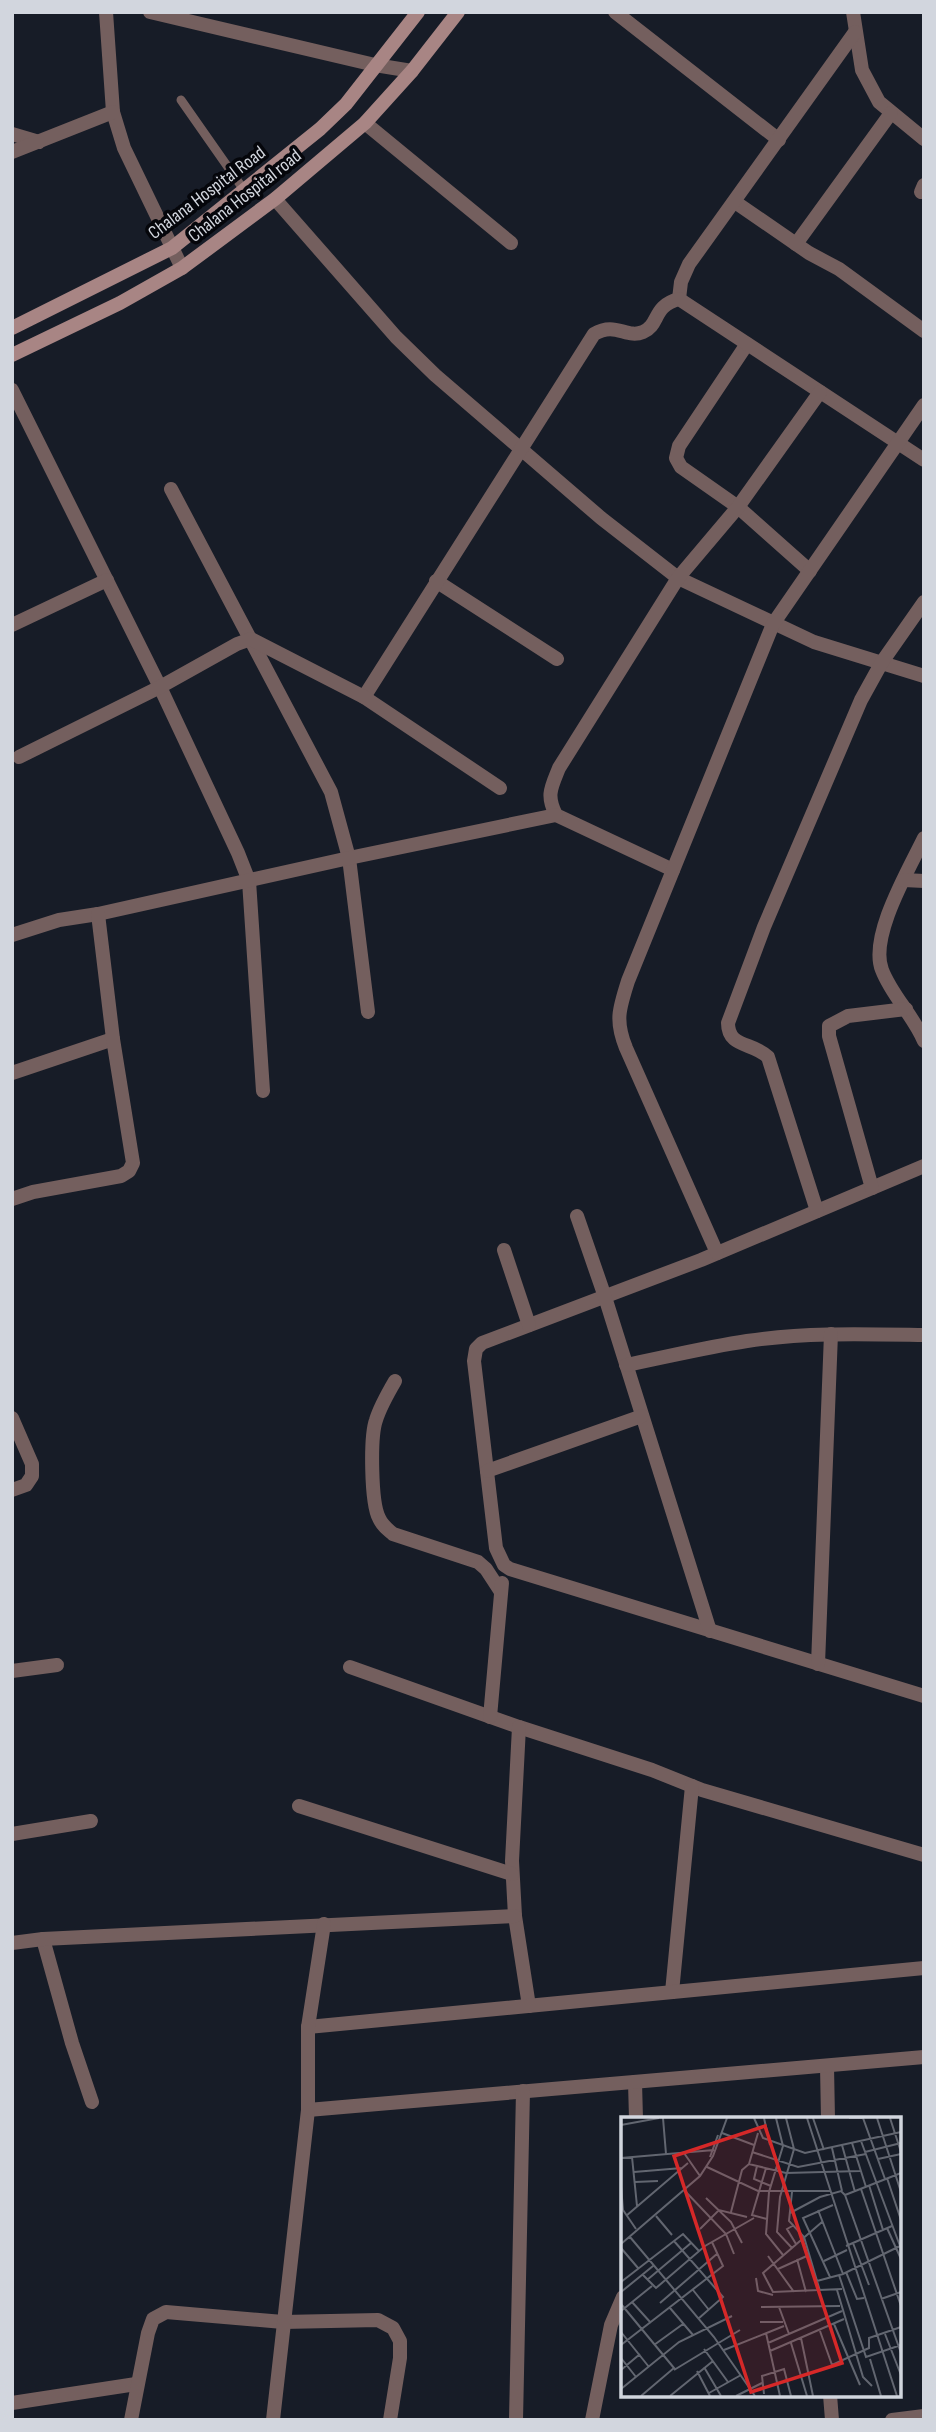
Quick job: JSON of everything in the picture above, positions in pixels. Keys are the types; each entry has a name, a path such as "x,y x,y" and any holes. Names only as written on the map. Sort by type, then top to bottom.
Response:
{"street":[{"path":"106,12 113,112 124,148 182,268"},
{"path":"150,12 375,65 412,71"},
{"name":"Chalana Hospital Road","path":"12,328 173,248 320,129 346,104 418,12"},
{"name":"Chalana Hospital road","path":"12,355 120,303 182,268 275,199 365,123 412,71 458,12"},
{"path":"615,12 779,139"},
{"path":"853,12 862,70 879,102 924,139"},
{"path":"679,299 681,282 689,264 855,32"},
{"path":"12,152 113,112"},
{"path":"796,244 891,113"},
{"path":"365,123 511,243"},
{"path":"12,134 39,142"},
{"path":"275,199 397,337 435,375 601,519 678,578 814,642 924,676"},
{"path":"735,202 796,244 839,269 924,331"},
{"path":"364,696 594,334 604,328 640,334 650,328 667,302 679,299 924,460"},
{"path":"747,344 680,446 676,458 681,467 738,507 810,571"},
{"path":"12,390 160,687 238,853 248,881 263,1091"},
{"path":"673,870 556,815 549,802 550,791 559,768 678,578 738,507 820,392"},
{"path":"717,1253 618,1029 619,1009 773,624 924,405"},
{"path":"172,489 331,792 349,858 369,1012"},
{"path":"12,625 107,580"},
{"path":"436,581 556,659"},
{"path":"817,1211 768,1057 760,1049 733,1039 728,1031 728,1023 780,890 860,700 882,662 924,602"},
{"path":"19,757 251,639 364,696 500,788"},
{"path":"12,935 60,920 556,815"},
{"path":"924,838 881,934 878,953 889,985 917,1024 924,1041"},
{"path":"904,880 924,881"},
{"path":"12,1199 33,1192 121,1176 129,1171 133,1163 113,1039 98,914"},
{"path":"872,1188 829,1036 829,1026 848,1016 906,1009"},
{"path":"12,1073 113,1039"},
{"path":"924,1167 717,1253 482,1343 476,1349 474,1361 496,1548 504,1564 510,1569 924,1696"},
{"path":"578,1216 710,1631"},
{"path":"504,1250 529,1325"},
{"path":"626,1365 747,1341 831,1334 924,1335"},
{"path":"818,1664 831,1334"},
{"path":"395,1381 376,1419 372,1436 377,1517 384,1527 394,1534 478,1562 501,1592"},
{"path":"487,1471 642,1416"},
{"path":"12,1418 32,1464 32,1476 26,1485 12,1490"},
{"path":"490,1717 504,1564"},
{"path":"12,1671 57,1665"},
{"path":"350,1667 692,1786 924,1855"},
{"path":"519,1727 512,1874 514,1916 529,2006"},
{"path":"672,1992 692,1786"},
{"path":"299,1806 512,1874"},
{"path":"12,1834 91,1821"},
{"path":"12,1943 43,1939 514,1916"},
{"path":"272,2420 308,2110 308,2027 324,1924"},
{"path":"43,1939 72,2043 92,2102"},
{"path":"308,2027 924,1968"},
{"path":"308,2110 924,2057"},
{"path":"827,2066 828,2117"},
{"path":"635,2082 636,2117"},
{"path":"516,2420 523,2091"},
{"path":"592,2420 611,2325 621,2302"},
{"path":"131,2420 136,2384 152,2319 166,2312 283,2322 378,2320 393,2328 400,2341 400,2358 390,2420"},
{"path":"12,2403 136,2384"},
{"path":"830,2397 832,2420"},
{"path":"892,2420 924,2416"}],"lane":[{"path":"181,100 244,190"}]}
